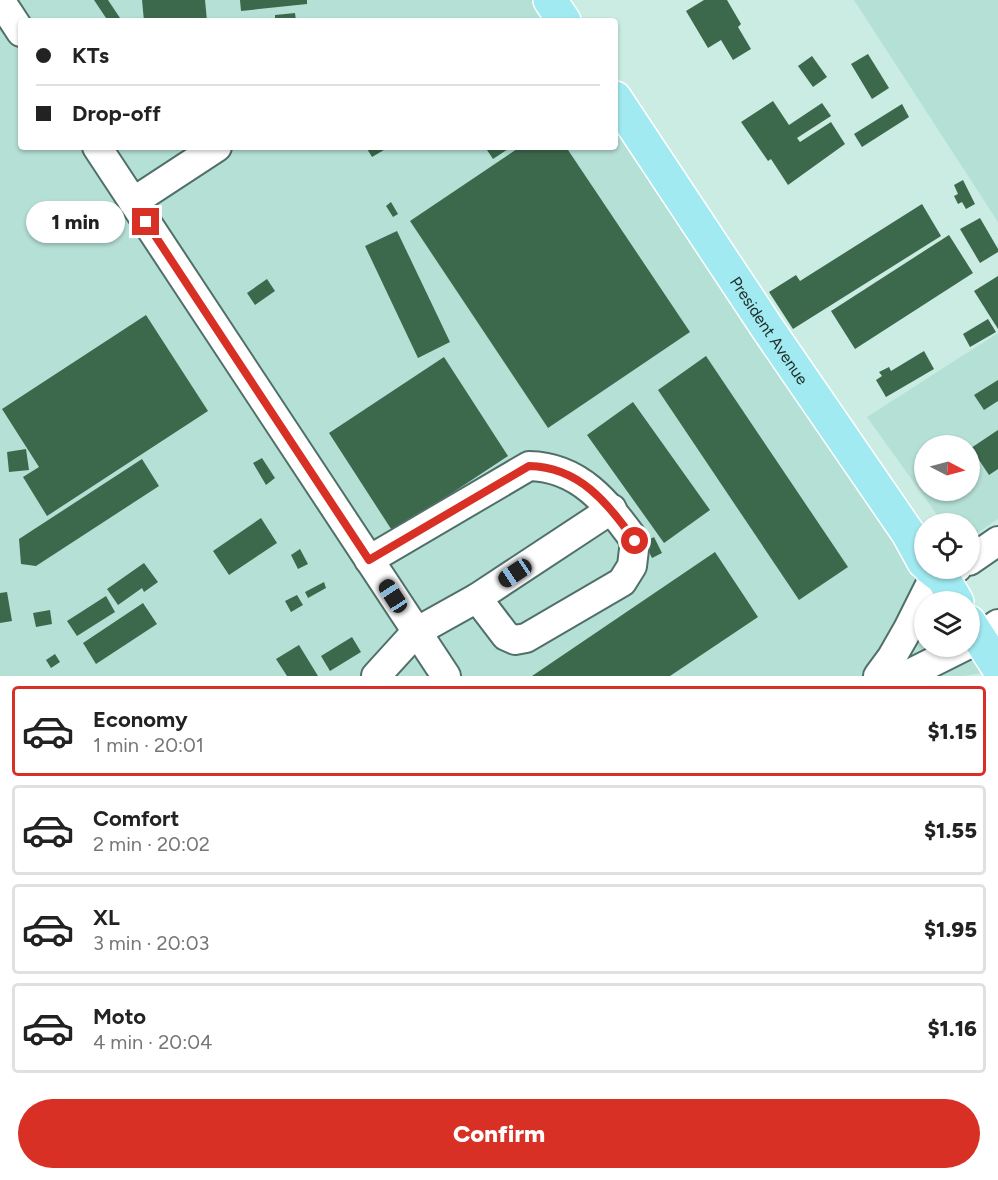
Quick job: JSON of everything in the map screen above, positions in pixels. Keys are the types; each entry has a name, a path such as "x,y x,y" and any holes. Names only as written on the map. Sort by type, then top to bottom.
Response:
{"main road":[{"path":"550,0 562,18"},
{"name":"President Avenue","path":"618,103 761,319 914,541"},
{"path":"980,647 998,667"},
{"path":"977,657 982,676"}],"street":[{"path":"0,0 18,27"},
{"path":"99,150 446,676"},
{"path":"133,202 212,150"},
{"path":"369,560 529,466 547,466 573,476 612,509 635,541 632,566 622,582 526,638 515,640 506,636 477,598"},
{"path":"376,676 417,632 477,598 612,509"},
{"path":"980,552 998,541"},
{"path":"878,676 940,579"},
{"path":"905,676 938,657"}],"shaded area":[{"path":"0,0 535,0 547,18 18,18 18,150 618,150 618,125 914,571 914,579 919,579 927,591 914,591 914,657 971,657 981,673 964,676 0,676"},
{"path":"854,0 998,0 998,222"},
{"path":"998,333 998,519 980,531 980,513 936,513 927,501 980,501 980,435 914,435 914,483 867,417"}],"building":[{"path":"94,0 108,0 120,18 106,18"},
{"path":"142,0 205,0 207,18 144,18"},
{"path":"240,0 307,0 307,4 241,11"},
{"path":"704,0 727,0 741,24 738,27 751,49 733,60 721,40 708,48 686,11"},
{"path":"295,13 296,18 275,18 275,15"},
{"path":"868,54 889,88 872,99 851,64"},
{"path":"812,56 827,77 813,87 798,66"},
{"path":"773,101 789,125 822,103 831,116 797,138 800,142 831,122 845,144 788,185 771,159 768,161 741,122"},
{"path":"902,104 909,117 862,147 854,134"},
{"path":"368,150 384,150 372,157"},
{"path":"487,150 506,150 493,159"},
{"path":"516,150 568,150 690,332 548,428 410,221"},
{"path":"963,180 975,204 966,209 962,202 958,204 954,196 958,194 954,185"},
{"path":"391,202 398,214 393,217 386,206"},
{"path":"922,204 941,236 793,329 769,292 796,275 800,281"},
{"path":"980,218 998,252 980,263 960,229"},
{"path":"397,231 450,342 418,358 365,246"},
{"path":"949,235 973,273 855,349 831,311"},
{"path":"998,276 998,329 974,291"},
{"path":"267,279 275,291 255,305 247,293"},
{"path":"146,315 208,411 47,516 23,477 39,467 2,409"},
{"path":"988,319 996,332 970,347 963,334"},
{"path":"924,351 934,369 886,397 876,380 882,376 879,372 889,367 891,371"},
{"path":"706,356 848,567 799,600 658,390"},
{"path":"444,357 508,456 393,532 329,433"},
{"path":"998,380 998,401 984,410 974,395"},
{"path":"633,402 710,510 664,543 587,435"},
{"path":"998,430 998,469 989,475 980,462 980,442"},
{"path":"26,449 29,470 9,472 7,452"},
{"path":"262,458 275,478 266,485 253,463"},
{"path":"142,459 159,486 36,566 21,564 19,539"},
{"path":"261,518 277,543 229,575 213,551"},
{"path":"654,537 662,553 652,558 644,542"},
{"path":"300,549 308,564 298,569 291,555"},
{"path":"715,552 758,617 670,676 532,676"},
{"path":"144,563 158,582 144,592 142,588 118,605 107,589"},
{"path":"324,582 326,588 308,598 305,592"},
{"path":"7,592 12,621 0,623 0,593"},
{"path":"297,595 303,605 291,612 285,601"},
{"path":"106,596 115,612 77,636 67,621"},
{"path":"143,603 157,624 96,664 83,643"},
{"path":"50,610 52,624 36,627 33,613"},
{"path":"352,637 361,652 330,671 321,656"},
{"path":"299,645 318,676 287,676 276,659"},
{"path":"55,654 60,662 51,668 46,660"}],"route":[{"path":"146,222 369,560 529,466 547,466 573,476 612,509 635,541"}]}
